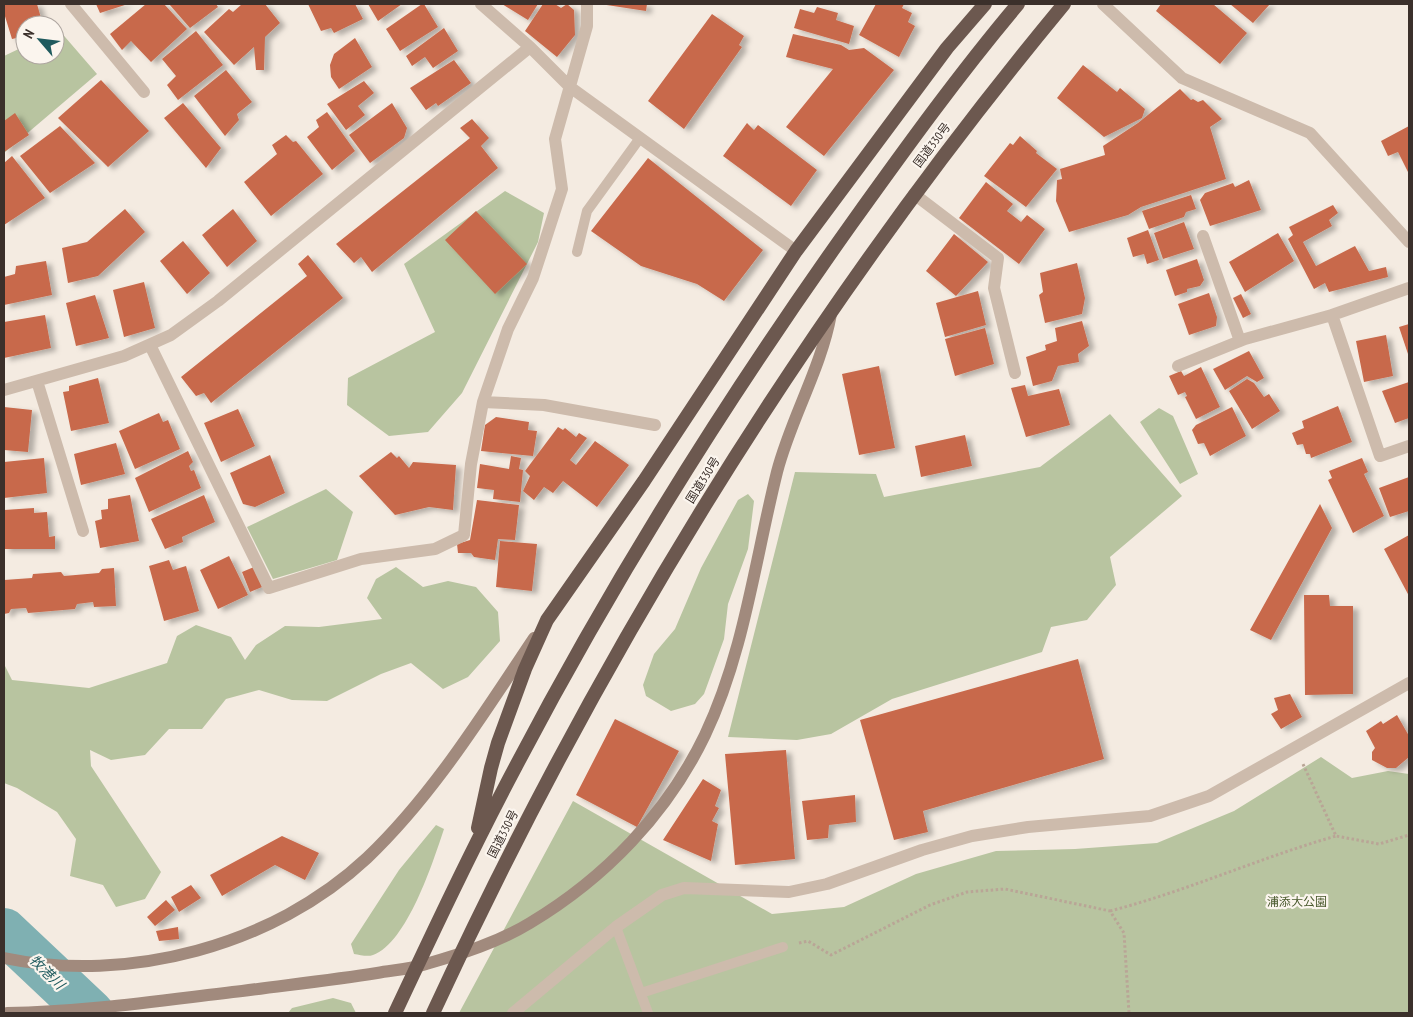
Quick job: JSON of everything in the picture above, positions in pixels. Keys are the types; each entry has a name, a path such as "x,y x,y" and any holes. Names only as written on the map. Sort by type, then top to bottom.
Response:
{"highway":[{"path":"474,848 498,743 525,669 547,620 644,481 796,251 947,48 985,4"},
{"name":"国道330号","path":"396,1013 474,848 584,641 701,447 788,313 909,143 1018,4"},
{"name":"国道330号","path":"433,1013 526,823 613,659 742,446 831,312 914,194 1001,80 1064,4"}],"main road":[{"path":"8,1013 79,1009 346,978 424,965 499,939 528,925 557,906 615,859 660,810 692,760 717,708 736,651 785,445 826,340 831,312"},
{"path":"4,958 64,965 110,966 144,963 185,954 262,926 299,907 365,859 416,806 470,733 547,620"}],"street":[{"path":"71,4 144,92"},
{"path":"481,4 530,47 570,87 796,251"},
{"path":"150,345 269,588 361,559 435,549 464,534 471,464 483,402 508,329 533,278 562,189 555,139 587,26 587,4"},
{"path":"1103,4 1116,8 1182,78 1310,133 1409,242"},
{"path":"4,390 124,356 171,335 218,301 530,47"},
{"path":"914,194 998,258 994,288 1015,373"},
{"path":"1203,236 1240,341"},
{"path":"1178,366 1240,341 1332,315 1409,288"},
{"path":"1332,315 1380,456 1409,446"},
{"path":"37,381 83,531"},
{"path":"483,402 544,405 655,425"},
{"path":"513,1013 616,927 662,895 684,888 789,892 827,884 922,850 972,836 1028,827 1150,816 1209,796 1409,683"}],"lane":[{"path":"577,252 587,211 640,138"},
{"path":"616,927 648,1013"},
{"path":"641,993 783,947"}],"path":[{"path":"1296,747 1336,836"},
{"path":"783,947 808,941 831,955 930,905 967,892 1005,889 1110,911 1158,898 1285,851 1336,836 1379,844 1409,835"},
{"path":"1110,911 1124,933 1129,1013"}],"green space":[{"path":"65,37 97,74 4,153 4,56 15,51 15,65 65,65"},
{"path":"505,191 544,213 538,242 462,393 428,432 389,436 347,405 348,378 435,332 404,264"},
{"path":"1159,408 1173,416 1198,474 1180,484 1140,422"},
{"path":"1110,414 1182,496 1110,557 1116,585 1087,620 1051,627 1042,652 892,699 831,734 797,740 728,737 795,472 876,474 884,497 1040,467"},
{"path":"326,489 353,512 337,560 273,579 247,527"},
{"path":"748,494 754,501 748,549 728,604 724,639 704,694 695,704 671,711 646,696 643,685 654,654 675,629 701,568 738,500"},
{"path":"396,567 423,587 448,581 476,587 498,612 500,641 468,677 443,689 411,663 381,674 327,701 292,700 259,690 226,699 202,729 169,729 145,755 111,760 90,750 91,766 161,872 145,899 116,907 103,885 70,876 76,839 57,812 17,788 4,783 4,664 12,680 89,688 167,663 177,636 196,625 231,637 245,660 256,645 285,626 319,627 382,619 367,598 376,579"},
{"name":"浦添大公園","path":"1321,757 1352,778 1388,771 1409,774 1409,1013 459,1013 573,801 772,914 844,907 916,874 996,851 1075,849 1157,843 1234,811"},
{"path":"436,825 444,829 426,880 408,919 397,935 385,947 373,955 354,954 351,944 399,870"},
{"path":"333,998 351,1003 356,1013 288,1013 292,1008"}],"building":[{"path":"4,4 37,4 40,15 15,15 15,38 12,39 4,13"},
{"path":"96,4 128,4 100,13"},
{"path":"146,4 164,4 187,29 151,62 131,41 122,50 110,34"},
{"path":"169,4 216,4 218,7 190,28"},
{"path":"242,4 265,4 280,23 265,37 264,70 256,70 254,47 234,65 204,32 229,9 233,12"},
{"path":"308,4 355,4 363,19 334,33 331,28 321,31"},
{"path":"368,4 402,4 378,21"},
{"path":"424,4 438,27 400,51 386,29"},
{"path":"502,4 538,4 528,20"},
{"path":"543,4 555,4 561,8 567,4 574,10 575,35 557,57 525,31"},
{"path":"600,4 647,4 646,11"},
{"path":"876,4 904,4 902,8 912,13 908,22 915,26 899,57 859,35"},
{"path":"1161,4 1213,4 1247,33 1220,64 1156,11"},
{"path":"1230,4 1270,4 1253,23"},
{"path":"817,7 838,13 836,20 854,26 849,44 794,28 800,9 814,13"},
{"path":"712,14 744,36 739,45 742,47 684,129 648,101"},
{"path":"444,28 458,51 433,68 425,57 412,66 406,56"},
{"path":"196,31 223,65 178,100 167,85 176,76 162,59"},
{"path":"793,34 841,45 849,50 864,48 894,70 824,156 786,127 833,69 786,57"},
{"path":"355,38 372,67 339,89 331,77 330,65 334,54"},
{"path":"454,60 471,83 438,106 436,103 426,110 410,88"},
{"path":"1083,65 1117,92 1120,88 1145,109 1142,118 1104,137 1057,98"},
{"path":"226,70 252,102 237,114 239,120 225,136 194,96"},
{"path":"101,80 149,131 108,167 58,118"},
{"path":"364,81 374,93 358,106 365,115 346,130 327,104"},
{"path":"1180,89 1191,100 1193,99 1198,102 1203,100 1222,119 1210,127 1226,179 1141,207 1128,215 1069,232 1056,201 1057,180 1062,179 1060,169 1105,155 1103,146 1138,123"},
{"path":"183,103 221,148 206,168 164,118"},
{"path":"392,103 407,128 404,138 370,163 349,135"},
{"path":"327,112 355,151 332,170 307,137 319,127 316,120"},
{"path":"15,113 29,135 4,152 4,121"},
{"path":"472,119 489,138 481,146 498,168 372,272 361,257 354,263 336,244 470,138 460,128"},
{"path":"747,123 754,130 758,125 817,170 791,206 723,156"},
{"path":"60,126 95,163 50,193 20,156"},
{"path":"1409,126 1409,174 1398,152 1388,156 1381,141"},
{"path":"286,135 293,142 296,141 323,174 271,216 244,182 277,154 272,145"},
{"path":"1020,136 1037,151 1036,153 1057,169 1026,207 984,176 1010,143 1013,145"},
{"path":"12,156 45,198 4,225 4,163"},
{"path":"648,158 763,250 724,301 697,284 641,266 591,231"},
{"path":"1249,180 1261,210 1210,226 1200,200 1205,193 1233,183 1235,187"},
{"path":"986,182 1013,204 1007,211 1021,222 1027,215 1045,229 1019,264 959,218"},
{"path":"1191,195 1196,209 1186,212 1184,217 1149,229 1142,211"},
{"path":"1333,205 1338,213 1329,220 1332,226 1303,242 1316,266 1355,246 1369,271 1386,267 1388,277 1329,292 1325,283 1314,289 1288,239 1293,235 1289,227"},
{"path":"125,209 145,232 98,276 68,283 62,248 87,242"},
{"path":"233,209 257,241 227,267 202,235"},
{"path":"476,211 527,264 495,294 445,240"},
{"path":"1184,222 1194,249 1163,259 1154,233"},
{"path":"1148,230 1159,260 1147,264 1144,254 1133,257 1127,238"},
{"path":"1278,233 1294,261 1245,292 1229,262"},
{"path":"954,234 988,262 956,296 926,271"},
{"path":"183,241 210,273 187,294 160,261"},
{"path":"308,255 343,298 211,403 204,393 196,396 181,377 307,276 298,264"},
{"path":"1197,259 1204,280 1200,286 1187,289 1187,292 1175,296 1166,270"},
{"path":"46,261 52,295 4,305 4,277 15,274 16,266"},
{"path":"1077,263 1085,298 1082,314 1045,323 1039,295 1043,292 1040,273"},
{"path":"144,282 155,328 124,337 113,290"},
{"path":"978,291 986,325 945,337 936,303"},
{"path":"1209,293 1217,317 1216,326 1189,335 1178,304"},
{"path":"1241,294 1251,314 1243,318 1233,298"},
{"path":"95,295 109,338 76,346 66,303"},
{"path":"45,315 51,348 4,358 4,322"},
{"path":"1082,321 1089,346 1078,354 1079,362 1058,366 1052,381 1033,386 1026,357 1046,350 1045,345 1057,341 1055,328"},
{"path":"1409,324 1409,357 1399,327"},
{"path":"985,328 994,364 955,376 945,339"},
{"path":"1386,335 1393,376 1364,382 1356,341"},
{"path":"1249,351 1264,378 1257,382 1247,376 1225,390 1213,369"},
{"path":"879,366 895,448 859,455 842,374"},
{"path":"1201,367 1220,407 1196,419 1185,397 1187,396 1185,392 1178,395 1169,376 1181,371 1184,376"},
{"path":"98,378 109,423 71,431 63,392 69,391 69,386"},
{"path":"1247,379 1254,383 1264,397 1269,394 1280,411 1252,429 1229,391"},
{"path":"1409,382 1409,418 1395,423 1382,391"},
{"path":"1025,385 1028,396 1059,389 1070,425 1026,437 1011,388"},
{"path":"1338,406 1352,442 1311,458 1310,454 1306,454 1303,444 1297,445 1292,433 1304,428 1302,421"},
{"path":"4,407 32,410 28,452 4,450"},
{"path":"1232,407 1246,436 1210,456 1204,443 1198,444 1192,430 1196,425"},
{"path":"238,409 255,446 221,462 204,423"},
{"path":"159,413 163,422 168,420 180,449 135,469 119,431"},
{"path":"496,417 529,422 528,430 537,431 533,456 481,451 485,425"},
{"path":"558,427 563,430 565,428 576,437 579,433 587,438 570,460 576,465 595,441 629,465 597,507 563,481 553,493 544,487 534,500 523,491 530,476 525,471"},
{"path":"965,435 972,466 921,477 915,446"},
{"path":"116,443 125,474 81,485 74,454"},
{"path":"188,451 193,462 189,466 191,471 194,470 201,488 149,512 135,478"},
{"path":"391,452 397,458 399,456 409,468 413,462 456,465 453,510 429,507 395,515 359,476"},
{"path":"270,455 285,493 255,507 243,504 230,473"},
{"path":"511,456 521,458 519,469 523,470 520,502 493,499 494,490 477,488 480,464 509,469"},
{"path":"44,458 47,493 4,498 4,462"},
{"path":"1362,458 1368,472 1364,474 1384,516 1353,533 1328,480 1332,478 1329,471"},
{"path":"1409,477 1409,511 1390,517 1379,488"},
{"path":"130,495 139,541 100,548 95,521 102,519 101,510 108,509 108,499"},
{"path":"204,495 215,522 182,537 183,542 165,549 151,519"},
{"path":"477,500 519,505 515,540 498,539 495,560 474,557 471,553 458,553 457,544 470,540"},
{"path":"1320,504 1332,528 1271,640 1250,630"},
{"path":"34,508 34,513 47,512 49,537 55,536 55,549 4,549 4,510"},
{"path":"1409,535 1409,596 1384,549"},
{"path":"500,541 537,544 532,591 496,587"},
{"path":"229,556 248,595 218,609 200,570"},
{"path":"169,560 173,570 186,566 199,611 164,621 149,566"},
{"path":"254,567 262,587 250,592 242,572"},
{"path":"114,568 116,606 94,607 93,602 77,604 75,609 28,613 26,608 11,609 9,613 4,614 4,580 32,578 33,574 61,572 64,576 99,573 102,569"},
{"path":"1304,595 1329,595 1330,606 1353,606 1353,694 1305,695"},
{"path":"1078,659 1104,759 923,811 928,832 894,840 860,720"},
{"path":"1290,694 1302,717 1281,729 1271,714 1278,710 1274,698"},
{"path":"1397,715 1409,736 1409,757 1396,768 1387,768 1372,760 1372,752 1375,748 1366,731 1381,721 1383,724"},
{"path":"615,719 679,751 637,827 576,795"},
{"path":"786,750 795,859 735,865 725,754"},
{"path":"703,779 721,790 715,806 719,808 712,821 718,824 711,861 663,840"},
{"path":"855,795 856,822 829,825 828,838 807,840 802,801"},
{"path":"282,836 319,853 305,880 275,865 222,896 210,875"},
{"path":"191,885 201,898 179,912 171,897"},
{"path":"166,900 175,910 155,926 147,917"},
{"path":"178,927 179,939 159,941 156,931"}],"waterway":[{"name":"牧港川","path":"4,931 91,1013"}]}
